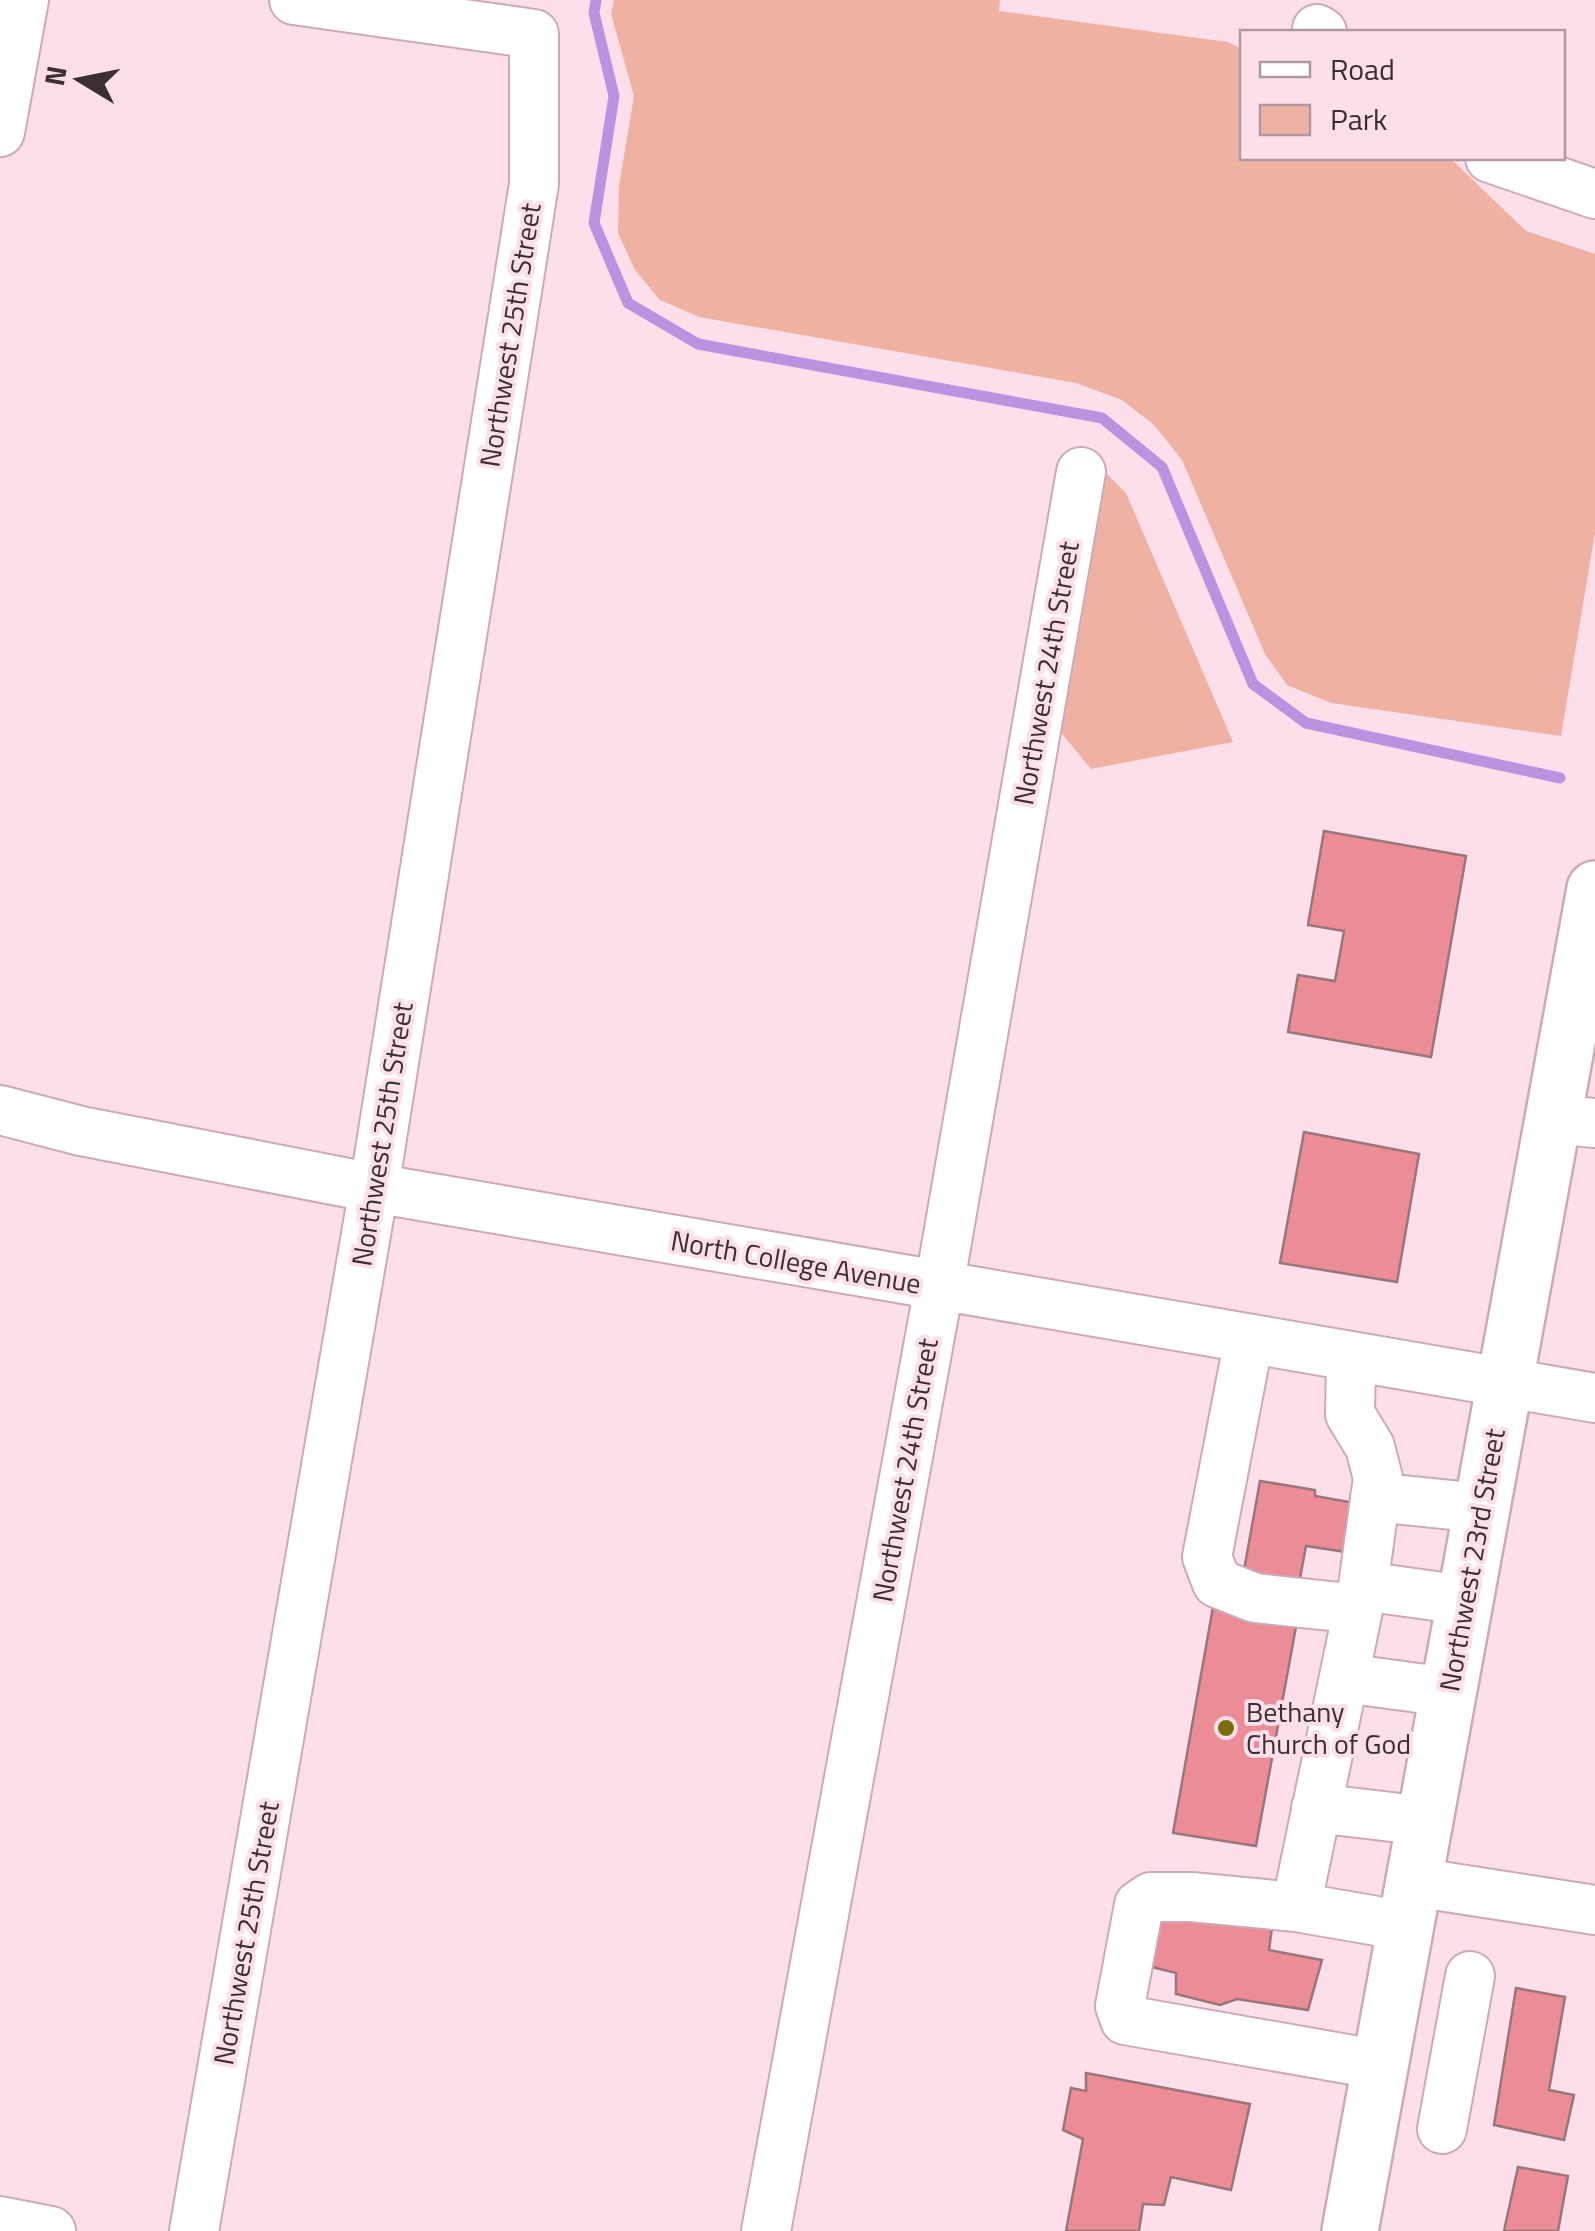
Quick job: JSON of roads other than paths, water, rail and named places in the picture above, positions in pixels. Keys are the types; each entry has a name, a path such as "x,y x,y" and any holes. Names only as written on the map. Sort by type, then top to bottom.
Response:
{"main road":[{"name":"Northwest 23rd Street","path":"1350,2231 1504,1382 1574,1121 1595,889"}],"street":[{"path":"0,132 24,0"},
{"name":"Northwest 25th Street","path":"194,2231 374,1188 534,184 534,34 294,0"},
{"path":"1496,160 1595,194"},
{"name":"Northwest 24th Street","path":"766,2231 939,1287 1082,472"},
{"name":"North College Avenue","path":"0,1110 80,1131 374,1188 1595,1398"},
{"path":"1250,1339 1207,1557 1217,1583 1255,1598 1464,1600"},
{"path":"1296,1907 1360,1597 1378,1478 1370,1447 1350,1414 1351,1357"},
{"path":"1376,1497 1481,1508"},
{"path":"1344,1678 1448,1692"},
{"path":"1316,1808 1425,1822"},
{"path":"1456,2050 1383,2051 1125,2020 1120,2006 1139,1905 1151,1897 1192,1897 1296,1907 1410,1904 1595,1910"},
{"path":"1442,2129 1470,1976"},
{"path":"0,2222 51,2231"}],"waterway":[{"path":"596,0 594,13 614,96 594,223 628,303 698,344 1102,418 1162,467 1253,684 1306,723 1560,778"}],"place":[{"name":"Bethany Church of God","path":"1226,1728"}]}
